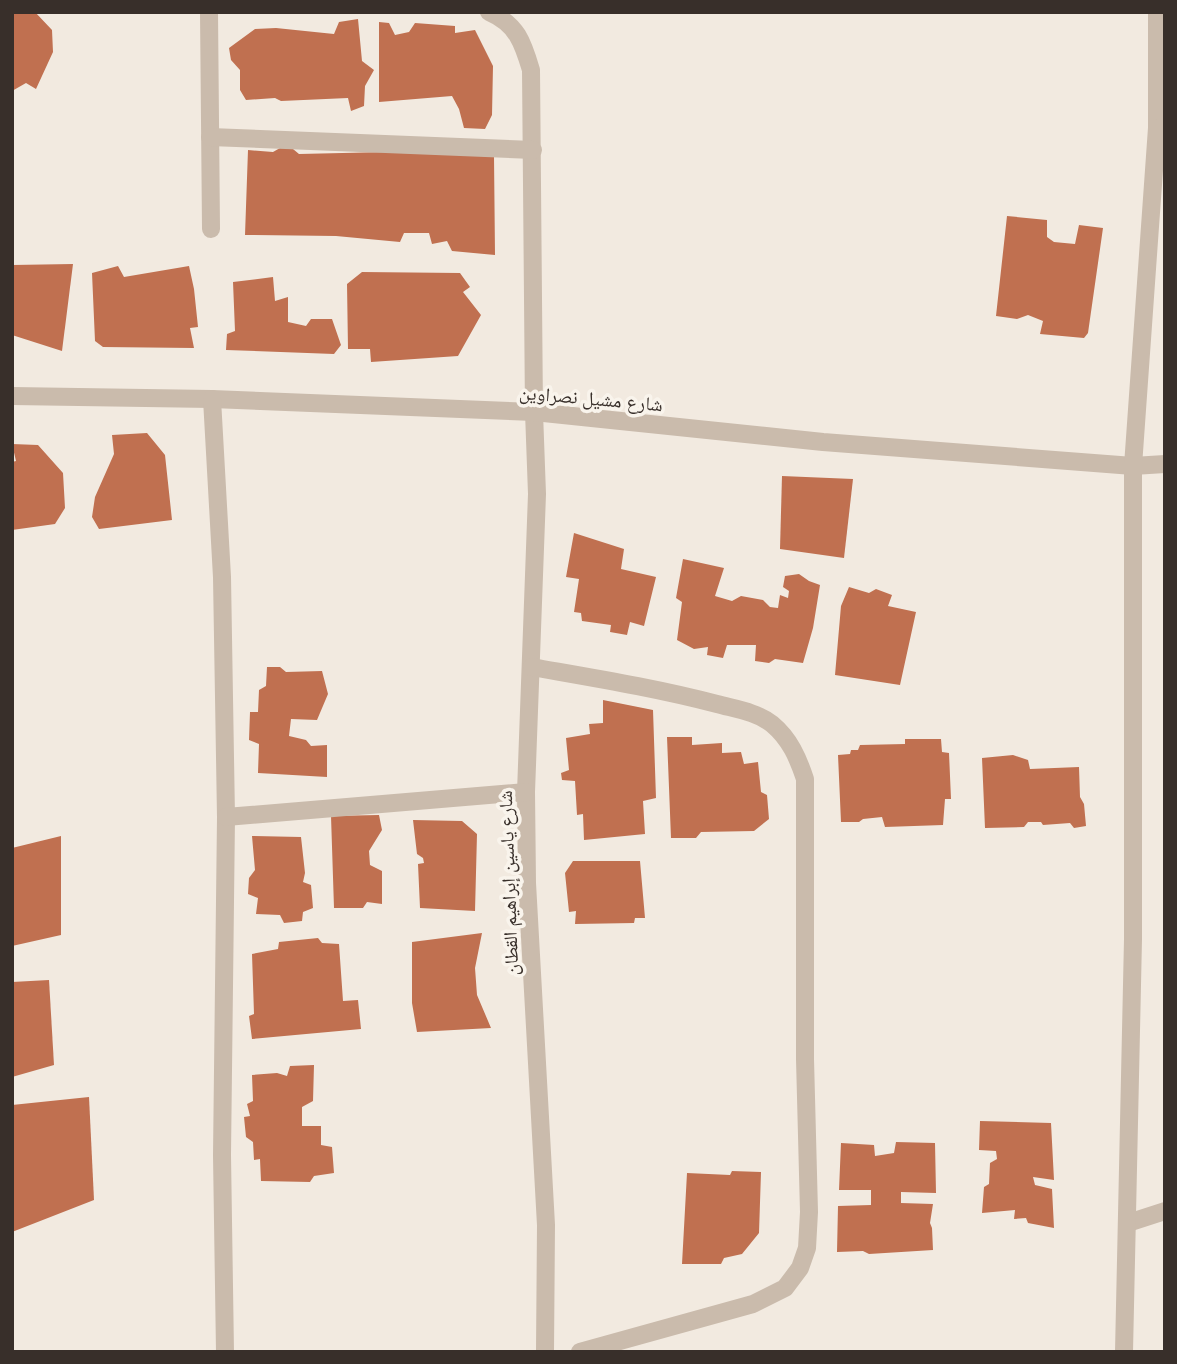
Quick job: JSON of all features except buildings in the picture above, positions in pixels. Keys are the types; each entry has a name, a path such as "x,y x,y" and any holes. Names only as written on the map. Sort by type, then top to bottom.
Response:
{"street":[{"path":"209,12 211,229"},
{"name":"شارع ياسين إبراهيم القطان","path":"489,12 500,17 523,42 531,70 537,494 526,792 527,883 547,1225 545,1352"},
{"path":"1124,1352 1133,939 1133,466 1161,128 1157,12"},
{"path":"210,137 533,150"},
{"name":"شارع مشيل نصراوين","path":"12,396 212,398 534,412 823,442 1133,466 1165,464"},
{"path":"212,398 222,578 226,817 222,1141 225,1352"},
{"path":"532,667 671,692 756,714 771,723 783,735 798,756 805,779 804,1059 808,1212 807,1248 800,1268 785,1289 753,1304 580,1352"},
{"path":"226,817 526,792"},
{"path":"1128,1223 1165,1211"}]}
